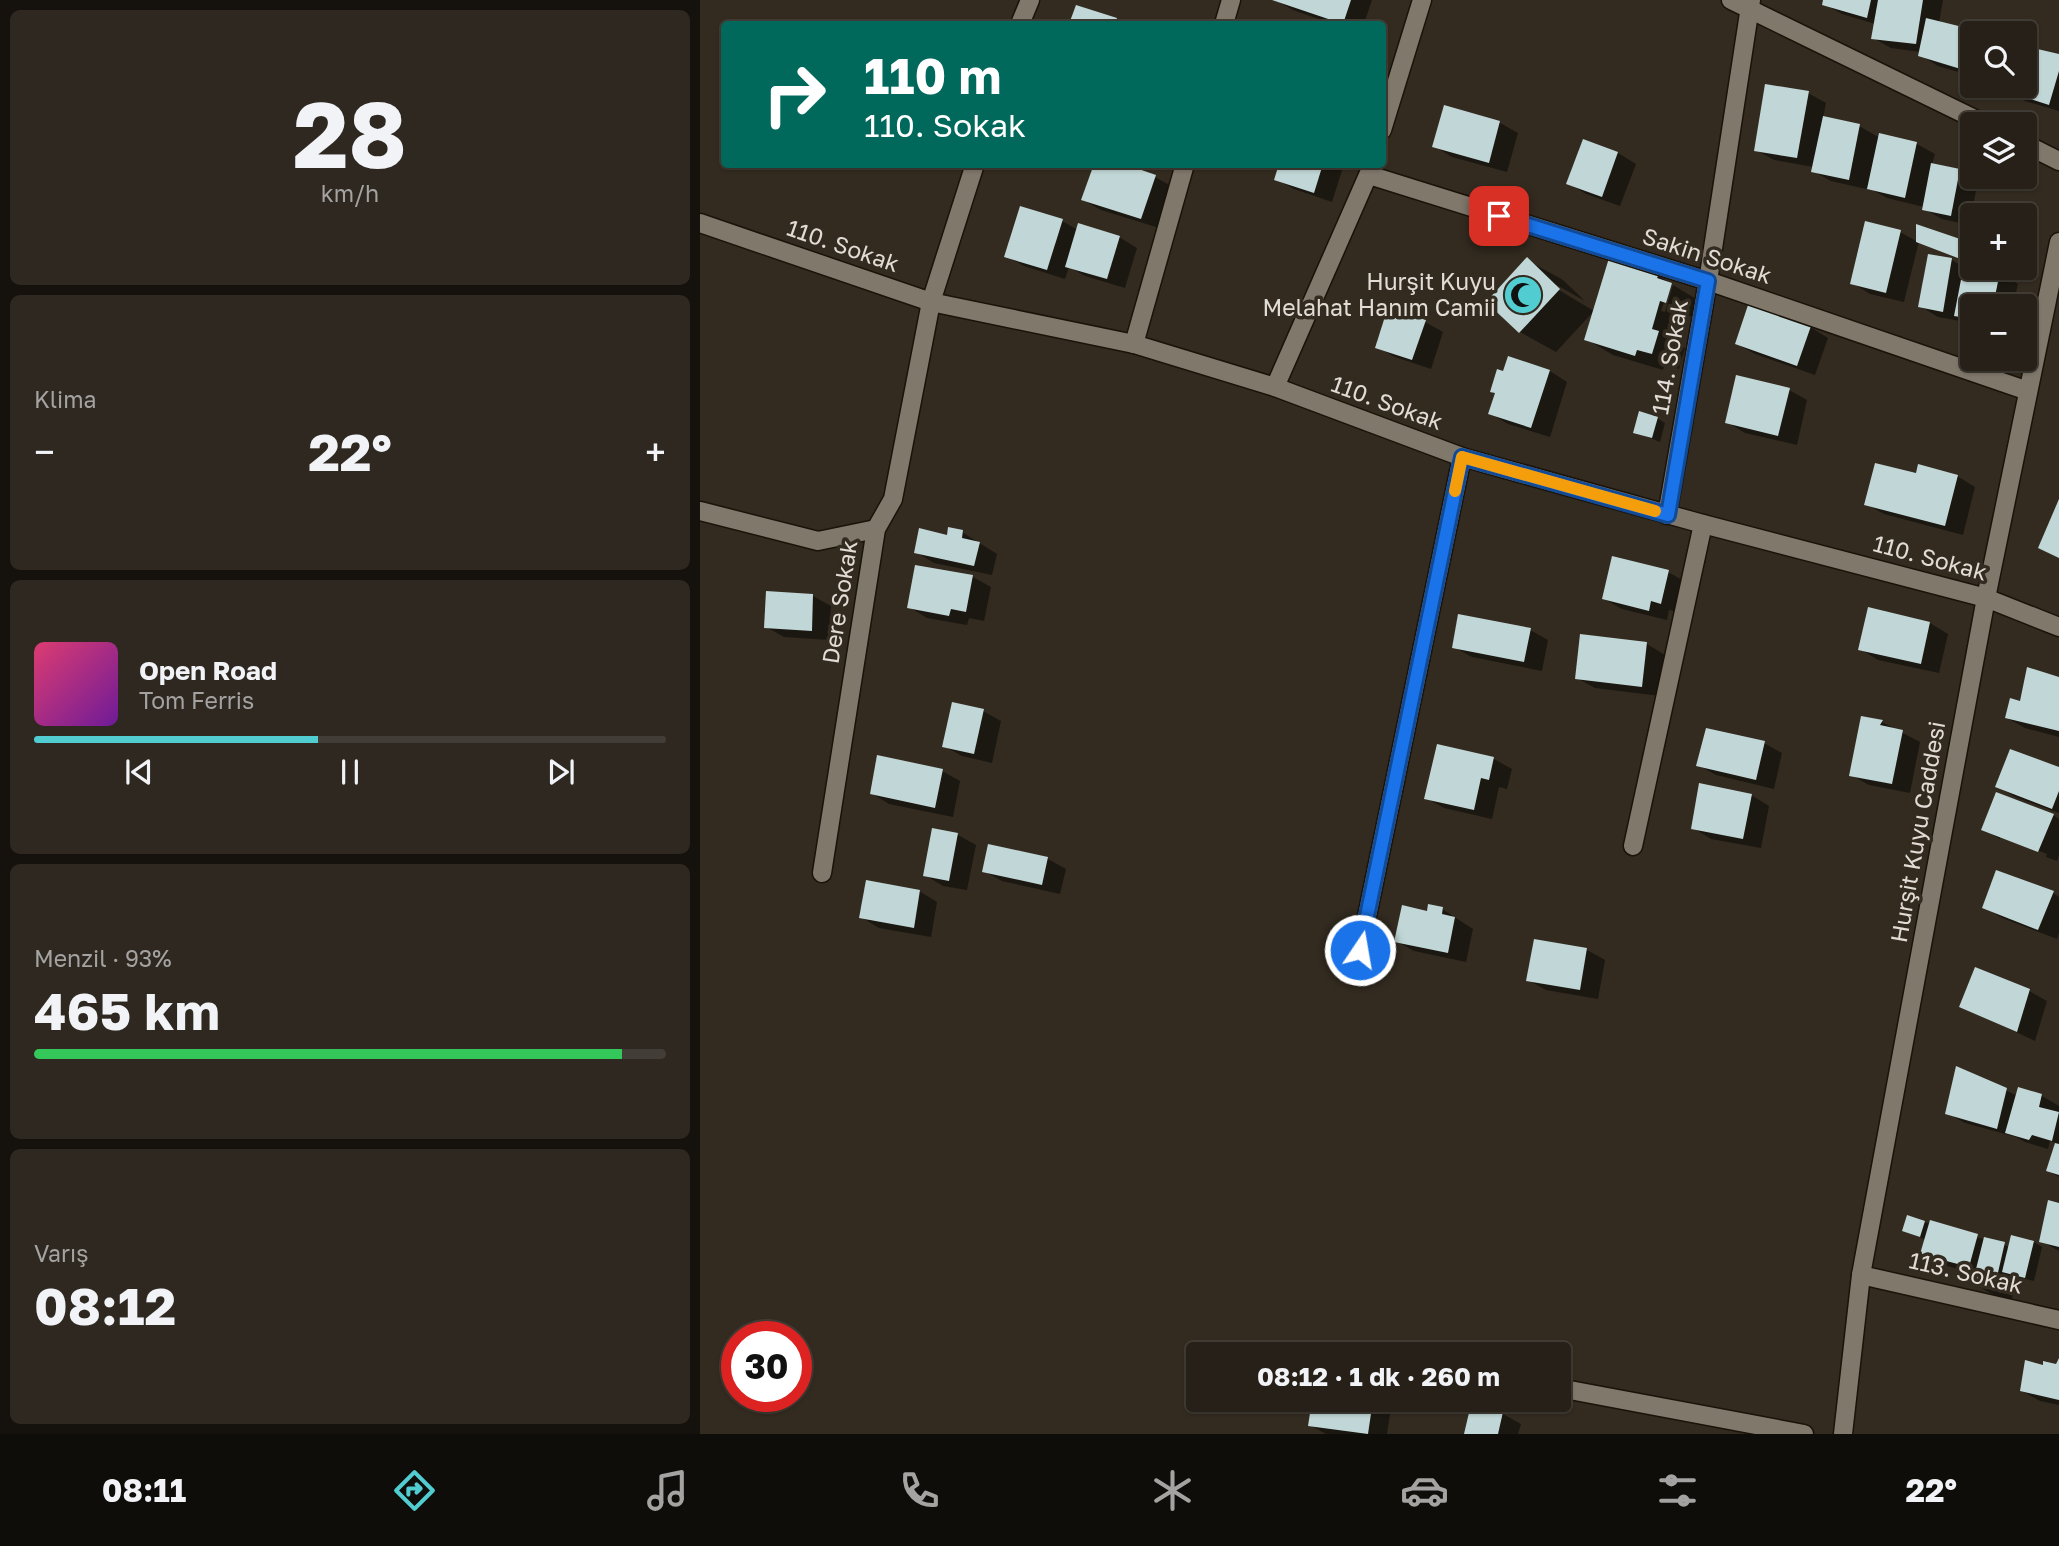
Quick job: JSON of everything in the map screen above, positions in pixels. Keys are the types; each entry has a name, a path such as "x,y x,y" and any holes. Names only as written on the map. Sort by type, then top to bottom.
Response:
{"street":[{"path":"1021,21 1030,0"},
{"path":"1225,21 1231,0"},
{"path":"1386,117 1422,0"},
{"path":"1731,0 1751,4 1962,112"},
{"name":"114. Sokak","path":"1668,515 1751,4"},
{"path":"2037,150 2059,161"},
{"name":"Dere Sokak","path":"822,873 876,529 893,499 931,302 974,168"},
{"path":"1134,344 1184,168"},
{"path":"1275,387 1370,170"},
{"name":"Sakin Sokak","path":"1370,170 1708,281 2028,391"},
{"name":"110. Sokak","path":"700,223 931,302 1134,344 1275,387 1462,457 1668,515 1986,598 2059,627"},
{"name":"Hurşit Kuyu Caddesi","path":"1843,1434 1861,1275 1986,598 2059,242"},
{"path":"1373,973 1360,950 1462,457"},
{"path":"700,511 818,541 876,529"},
{"path":"1633,846 1703,524"},
{"name":"113. Sokak","path":"1861,1275 2059,1320"},
{"path":"1571,1390 1804,1434"}],"building":[{"path":"1272,0 1351,0 1344,21 1334,21"},
{"path":"1823,0 1871,0 1867,18 1822,5"},
{"path":"1878,0 1923,0 1916,44 1871,39"},
{"path":"1076,5 1117,18 1116,21 1070,21"},
{"path":"1926,18 1960,26 1960,69 1918,56"},
{"path":"2037,49 2059,54 2059,71 2049,105 2027,98 2037,98"},
{"path":"1765,84 1809,91 1797,158 1754,151"},
{"path":"1444,105 1500,121 1489,163 1432,147"},
{"path":"1823,116 1860,124 1849,180 1811,172"},
{"path":"1879,133 1917,142 1905,198 1867,189"},
{"path":"1583,139 1618,152 1602,197 1566,184"},
{"path":"1931,163 1960,169 1951,216 1922,210"},
{"path":"1093,168 1136,168 1156,175 1141,219 1081,200"},
{"path":"1278,168 1322,168 1314,193 1274,180"},
{"path":"1020,206 1063,219 1047,270 1004,257"},
{"path":"1865,221 1901,230 1886,293 1850,284"},
{"path":"1078,223 1120,236 1107,279 1065,267"},
{"path":"1916,224 1960,239 1960,259 1916,242"},
{"path":"1928,254 1952,258 1943,312 1918,307"},
{"name":"Hurşit Kuyu Melahat Hanım Camii","path":"1527,257 1560,289 1519,333 1486,302"},
{"path":"1609,258 1659,274 1657,278 1672,283 1666,303 1660,301 1652,329 1659,331 1652,354 1637,350 1635,356 1584,340"},
{"path":"1961,280 1998,280 1995,294 1960,294 1960,317 1954,316"},
{"path":"1748,305 1811,326 1797,366 1735,344"},
{"path":"1388,307 1426,320 1412,360 1375,348"},
{"path":"1508,356 1550,370 1531,428 1488,414 1495,393 1490,392 1497,369 1503,371"},
{"path":"1736,375 1790,388 1778,436 1725,423"},
{"path":"1639,411 1658,417 1652,438 1633,433"},
{"path":"1875,463 1916,473 1918,464 1958,475 1945,526 1864,505"},
{"path":"2059,499 2059,558 2038,548"},
{"path":"948,527 963,530 962,538 980,542 974,566 914,553 919,528 947,535"},
{"path":"1612,556 1669,570 1661,604 1651,601 1649,611 1602,599"},
{"path":"915,565 973,575 966,612 951,609 949,616 907,608"},
{"path":"766,591 813,594 812,631 764,628"},
{"path":"1868,607 1930,622 1921,664 1858,650"},
{"path":"1458,614 1531,628 1524,662 1452,648"},
{"path":"1580,634 1647,642 1642,687 1575,679"},
{"path":"2027,667 2059,677 2059,731 2005,718 2010,698 2020,701"},
{"path":"952,702 984,709 974,754 942,747"},
{"path":"1861,716 1883,720 1880,725 1903,730 1892,784 1849,776"},
{"path":"1706,728 1765,741 1756,780 1696,766"},
{"path":"1437,744 1494,757 1489,780 1481,778 1474,810 1424,799"},
{"path":"2010,749 2059,767 2059,791 2052,809 1995,787"},
{"path":"877,755 943,769 935,808 870,794"},
{"path":"1699,783 1752,794 1743,839 1691,829"},
{"path":"1996,792 2054,814 2038,852 1981,830"},
{"path":"932,828 958,833 949,881 923,876"},
{"path":"988,844 1048,857 1042,885 982,872"},
{"path":"1996,870 2054,891 2038,930 1982,908"},
{"path":"866,880 920,890 914,928 859,918"},
{"path":"1428,904 1443,907 1442,914 1455,917 1448,953 1394,942 1402,905 1427,911"},
{"path":"1534,939 1587,948 1580,990 1526,981"},
{"path":"1975,967 2030,989 2017,1032 1959,1007"},
{"path":"1956,1066 2007,1088 1997,1129 1945,1114"},
{"path":"2018,1087 2042,1094 2039,1107 2059,1112 2052,1141 2032,1135 2029,1140 2005,1133"},
{"path":"2055,1143 2059,1144 2059,1175 2046,1171"},
{"path":"2048,1200 2059,1203 2059,1247 2039,1242"},
{"path":"1907,1215 1925,1221 1920,1237 1902,1231"},
{"path":"1930,1220 1978,1234 1969,1267 1920,1254"},
{"path":"2011,1235 2034,1241 2025,1278 2002,1272"},
{"path":"1984,1237 2005,1242 1994,1290 1972,1285"},
{"path":"2059,1358 2059,1400 2020,1391 2025,1360 2043,1365 2043,1361 2056,1364"},
{"path":"1310,1412 1371,1412 1368,1434 1308,1426"},
{"path":"1469,1412 1503,1412 1498,1434 1464,1434"}],"slow traffic":[{"path":"1455,491 1462,457 1655,511"}],"place":[{"name":"Hurşit Kuyu Melahat Hanım Camii","path":"1523,295"}],"route":[{"path":"1360,950 1462,457 1668,515 1708,281 1499,216"}]}
